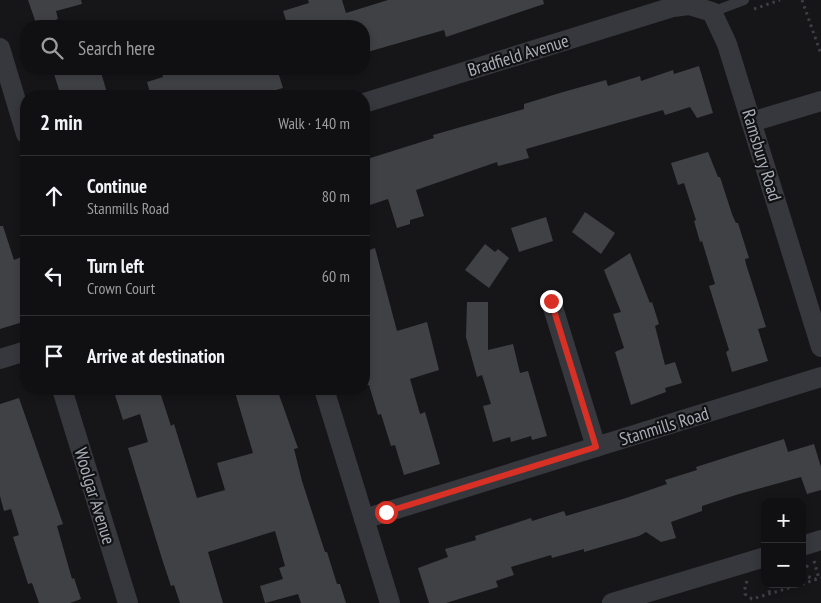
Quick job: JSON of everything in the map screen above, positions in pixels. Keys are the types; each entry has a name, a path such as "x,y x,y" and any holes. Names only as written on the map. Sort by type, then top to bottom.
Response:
{"street":[{"path":"672,4 689,5 712,12"},
{"name":"Bradfield Avenue","path":"370,101 672,4"},
{"name":"Ramsbury Road","path":"712,12 722,31 821,347"},
{"path":"0,48 20,114"},
{"path":"751,122 821,101"},
{"path":"551,301 596,447"},
{"path":"0,359 20,353"},
{"name":"Stanmills Road","path":"364,519 821,377"},
{"name":"Woolgar Avenue","path":"64,395 128,603"},
{"path":"326,395 390,603"},
{"path":"809,556 821,540"},
{"path":"612,603 761,558"}],"lane":[{"path":"712,12 744,0"}],"path":[{"path":"752,10 780,0"},
{"path":"802,0 821,54"},
{"path":"809,556 819,579"},
{"path":"806,575 819,579"},
{"path":"756,578 748,581 745,586 746,596 752,599 790,588"},
{"path":"806,583 819,579"},
{"path":"768,588 770,594"}],"building":[{"path":"28,0 81,0 82,4 56,11 58,19 35,20"},
{"path":"308,0 342,0 346,13 388,0 543,0 544,4 446,37 444,30 370,51 370,20 286,20 283,11 309,3"},
{"path":"699,66 713,113 697,118 690,107 665,115 663,110 526,149 529,158 498,166 497,162 416,190 424,216 410,220 410,224 397,228 388,199 370,205 370,158 434,138 433,135 524,109 524,104 606,80 608,86 640,76 641,81 673,70 674,74"},
{"path":"54,75 102,75 106,90 59,90"},
{"path":"162,75 279,75 283,88 276,90 149,90 147,82 163,77"},
{"path":"708,152 718,177 720,177 732,214 736,223 738,223 749,258 745,259 746,264 766,327 758,329 768,361 732,372 726,352 729,350 709,286 715,284 702,241 700,242 694,221 696,220 684,183 678,185 671,163"},
{"path":"585,212 615,233 601,254 572,232"},
{"path":"546,217 553,241 519,252 511,228"},
{"path":"0,226 3,226 14,260 20,257 20,323 0,329"},
{"path":"485,244 495,252 498,249 509,258 489,288 465,270"},
{"path":"375,248 397,331 427,322 439,370 410,379 420,414 425,412 440,464 404,475 395,445 391,446 381,414 378,415 370,388 370,250"},
{"path":"630,253 650,303 652,302 659,324 655,326 665,365 675,362 682,383 665,388 666,392 631,405 615,352 624,348 613,314 621,312 604,270"},
{"path":"467,302 488,302 488,350 513,344 520,373 528,371 547,436 532,440 531,436 511,442 510,437 493,442 483,406 491,404 482,375 477,377 466,337"},
{"path":"115,395 161,395 171,426 174,424 197,498 225,490 217,463 253,453 236,395 279,395 298,448 294,449 302,481 325,552 327,552 337,584 340,584 346,603 301,603 298,594 265,603 260,586 283,579 279,568 285,566 275,531 208,552 223,603 180,603 174,585 171,586 128,448 148,442 140,414 123,420"},
{"path":"19,398 63,524 57,526 72,579 74,578 81,599 70,603 39,603 32,583 28,584 13,537 19,535 11,509 4,511 0,496 0,404"},
{"path":"784,439 788,452 814,444 821,467 821,490 807,494 801,477 739,494 702,506 702,511 671,522 676,538 661,542 646,532 639,536 584,552 584,549 552,558 551,555 511,567 514,575 496,581 498,587 446,603 429,603 418,568 448,557 445,549 476,540 475,536 531,518 532,521 564,511 566,516 626,498 667,484 665,480 697,470 696,467"}],"route":[{"path":"386,512 596,447 551,301"}]}
